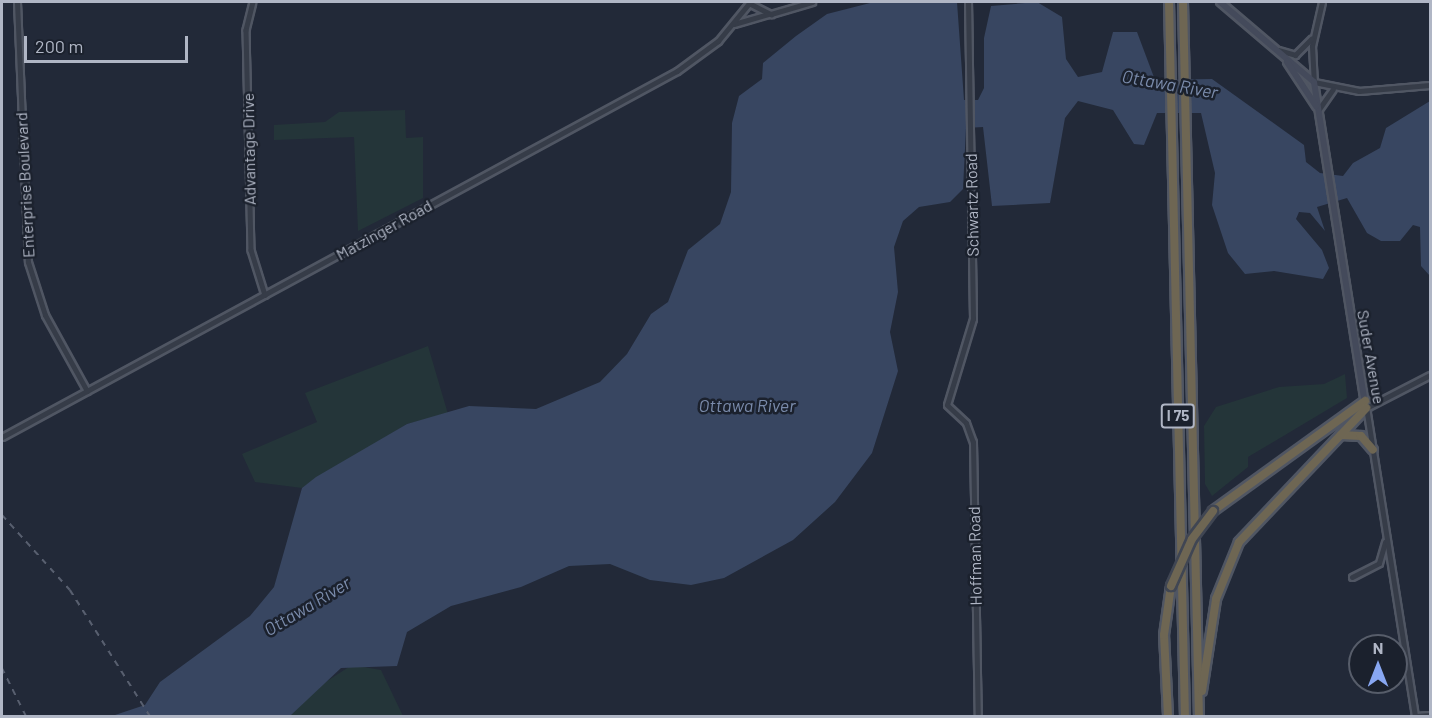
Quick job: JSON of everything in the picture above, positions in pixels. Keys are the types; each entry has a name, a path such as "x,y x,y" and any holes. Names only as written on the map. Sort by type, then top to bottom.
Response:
{"highway":[{"name":"I 75","path":"1169,2 1185,717"},
{"name":"I 75","path":"1183,2 1199,713"},
{"path":"1199,713 1216,599 1230,557 1262,513 1340,435 1366,404"},
{"path":"1168,717 1164,635 1171,586 1188,546 1213,511 1366,404"},
{"path":"1340,435 1361,436 1373,450"}],"main road":[{"path":"1220,2 1314,82"},
{"path":"1284,56 1318,111"},
{"name":"Suder Avenue","path":"1314,82 1332,207 1366,404"}],"street":[{"name":"Enterprise Boulevard","path":"17,2 28,262 45,315 87,391"},
{"name":"Advantage Drive","path":"253,2 246,30 251,250 265,295"},
{"name":"Matzinger Road","path":"2,438 677,71 704,54 734,24 750,2"},
{"path":"750,2 771,14"},
{"path":"734,24 813,2"},
{"name":"Schwartz Road","path":"947,405 973,319 969,2"},
{"name":"Suder Avenue","path":"1314,82 1313,35 1322,2"},
{"path":"1275,49 1295,56 1313,35"},
{"path":"1314,82 1333,89 1390,91 1431,86"},
{"path":"1318,111 1333,89"},
{"path":"1366,404 1431,375"},
{"name":"Suder Avenue","path":"1366,404 1415,716"},
{"name":"Hoffman Road","path":"947,405 966,423 973,442 978,717"},
{"path":"1352,577 1379,563 1386,534"},
{"path":"1415,716 1431,715"}],"shaded area":[{"path":"405,110 406,138 423,137 423,198 358,231 354,137 274,140 274,125 325,122 339,112"},
{"path":"428,346 448,414 407,424 302,488 255,482 242,454 317,422 305,393"},
{"path":"1345,374 1347,398 1248,457 1248,467 1212,496 1205,484 1204,426 1216,407 1279,387 1324,384"},
{"path":"352,665 381,670 403,716 290,716 313,690"}],"water":[{"name":"Ottawa River","path":"874,2 957,2 964,100 978,100 984,88 984,38 991,6 1037,2 1062,17 1066,59 1078,77 1102,72 1113,32 1137,32 1155,80 1212,79 1304,145 1306,162 1320,173 1343,176 1353,163 1380,148 1386,128 1430,101 1430,276 1421,266 1420,227 1413,225 1400,241 1381,241 1367,233 1347,198 1317,207 1325,231 1310,213 1299,212 1296,219 1322,250 1329,268 1323,279 1274,271 1245,274 1228,253 1212,205 1215,173 1201,113 1157,113 1144,145 1134,144 1113,110 1078,101 1065,118 1050,203 992,206 983,127 966,128 963,189 950,202 919,207 903,221 894,247 898,292 890,332 898,371 872,453 835,502 793,540 724,578 691,585 650,580 610,564 569,566 521,587 451,606 407,632 397,666 341,668 290,716 112,716 145,705 160,682 250,616 274,587 302,488 316,477 407,424 469,406 536,409 600,382 627,354 651,314 668,302 688,250 720,224 731,192 732,123 739,96 762,79 763,63 827,14"}],"railway":[{"path":"2,515 70,590 150,716"},
{"path":"2,668 26,716"}]}
